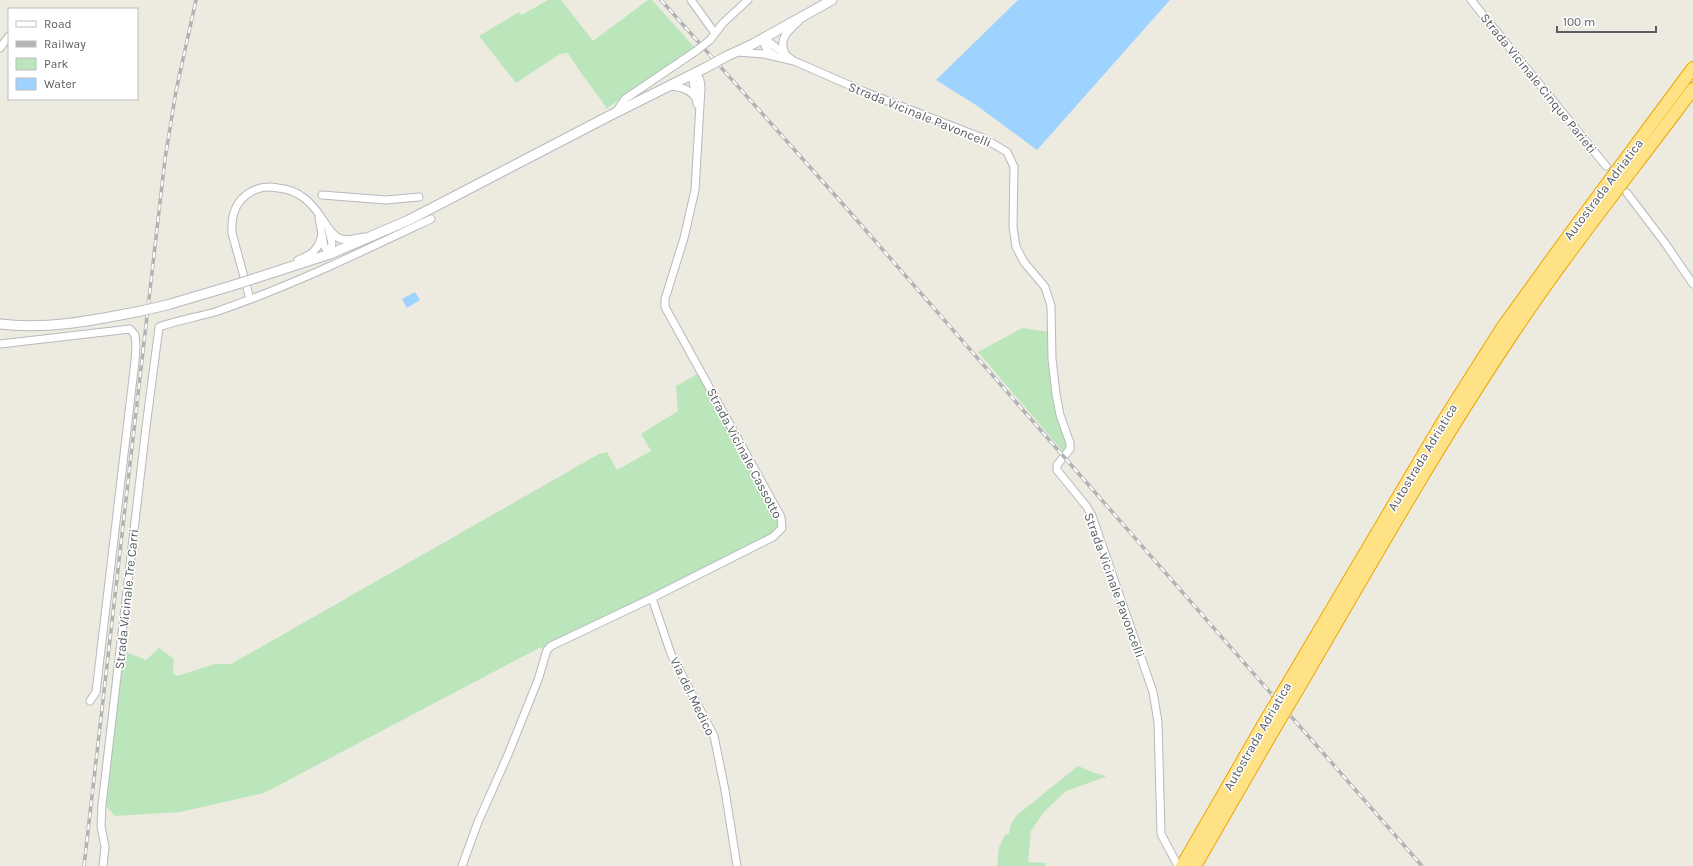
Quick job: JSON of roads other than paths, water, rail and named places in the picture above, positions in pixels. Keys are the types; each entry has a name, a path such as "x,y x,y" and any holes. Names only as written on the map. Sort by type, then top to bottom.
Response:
{"highway":[{"name":"Autostrada Adriatica","path":"1474,382 1502,328 1693,68"},
{"name":"Autostrada Adriatica","path":"1195,866 1216,820 1266,720 1445,427 1474,382 1513,332 1575,245 1693,89"},
{"name":"Autostrada Adriatica","path":"1182,866 1216,820 1273,731 1445,427"}],"main road":[{"path":"2,325 75,322 141,311 167,305 271,274 330,254 426,212 615,113 764,38 832,0"}],"street":[{"path":"691,0 714,32"},
{"path":"615,113 625,99 710,40 714,32 748,0"},
{"name":"Strada Vicinale Cinque Parieti","path":"1471,0 1606,166"},
{"path":"785,53 782,45 783,39 803,17"},
{"path":"0,48 8,37"},
{"path":"764,38 766,48 777,56"},
{"name":"Strada Vicinale Pavoncelli","path":"764,38 794,61"},
{"name":"Strada Vicinale Pavoncelli","path":"736,52 777,56 794,61 865,92 985,139 1007,152 1011,158 1014,167 1013,227 1016,247 1024,262 1045,287 1051,306 1052,359 1056,394 1060,415 1070,443 1070,449 1057,465 1057,470 1087,507 1092,516 1153,692 1158,722 1161,834 1178,866"},
{"path":"696,73 693,81 698,108"},
{"path":"696,73 700,84 698,108"},
{"path":"669,86 682,87 691,92 697,100"},
{"name":"Strada Vicinale Cassotto","path":"462,866 478,822 507,757 538,680 547,650 550,646 652,598 773,537 781,531 783,526 781,517 666,306 664,299 684,238 695,190 698,108"},
{"path":"380,233 345,240 336,236 306,198 296,192 275,187 260,188 252,191 238,204 232,217 232,233 250,299 344,260 430,219"},
{"path":"1626,193 1665,243 1693,284"},
{"path":"322,195 386,200 419,197"},
{"path":"316,210 321,224 324,246 330,254"},
{"path":"327,226 332,243 330,254"},
{"path":"271,274 281,266 312,254 319,246 322,235"},
{"name":"Strada Vicinale Tre Carri","path":"103,866 105,848 101,826 102,805 159,328 218,311 250,299"},
{"path":"0,344 130,330 135,335 135,354 96,692 90,701"},
{"path":"0,338 15,342"},
{"name":"Via del Medico","path":"652,598 671,654 714,736 737,866"}],"water":[{"path":"1018,0 1170,0 1037,150 976,105 936,80"},
{"path":"415,292 420,300 407,308 402,299"}],"railway":[{"path":"84,866 165,159 176,91 196,0"},
{"path":"661,0 841,202 1422,866"}]}
